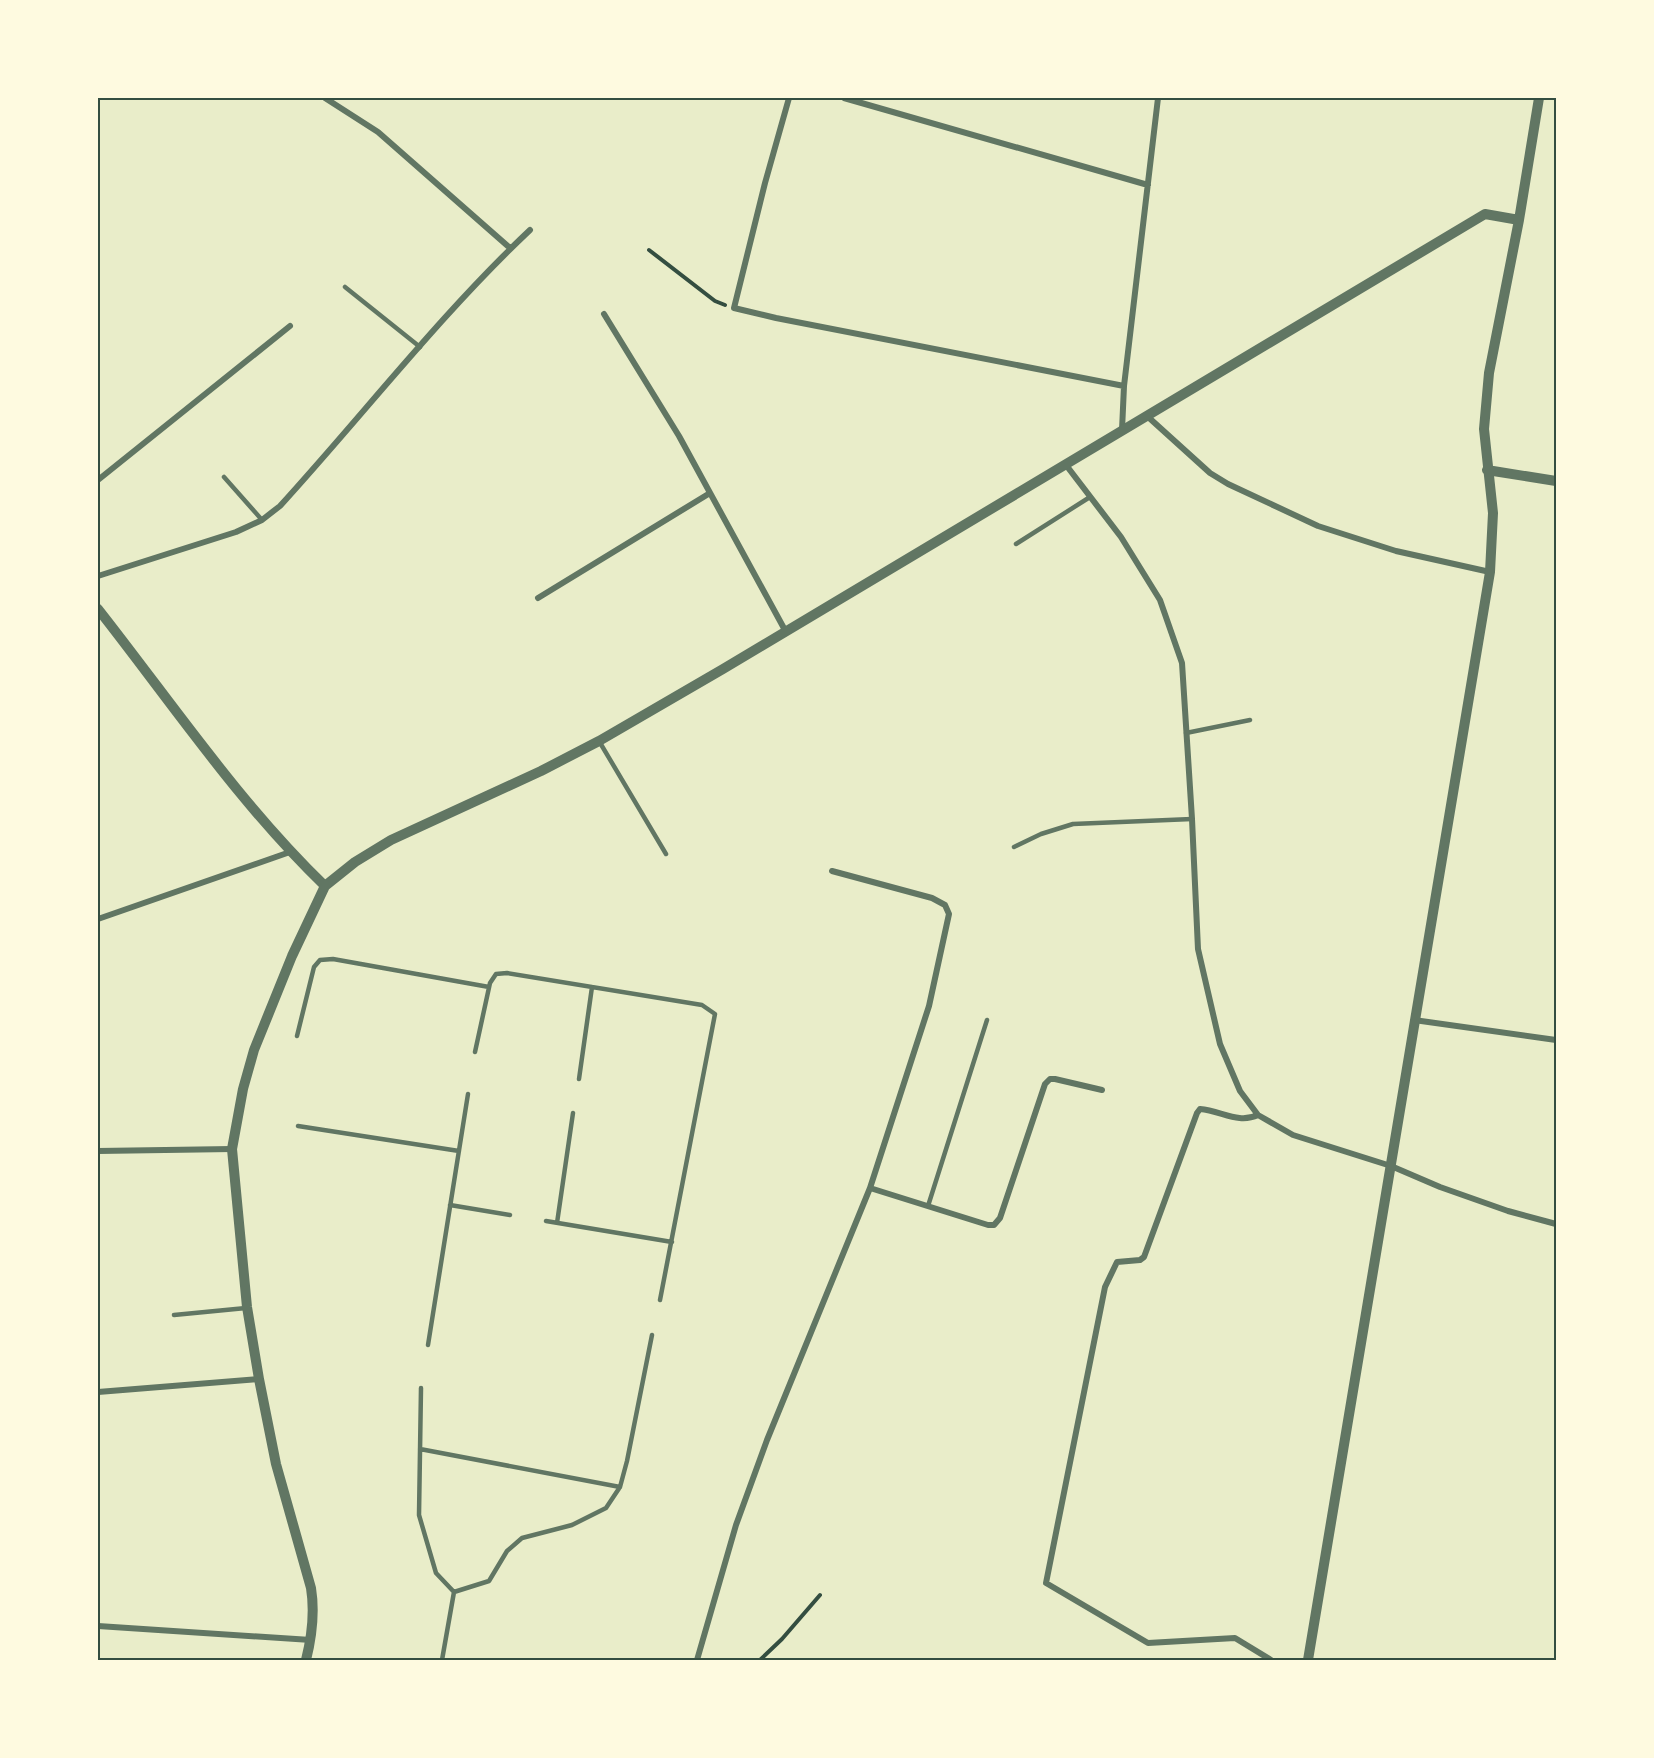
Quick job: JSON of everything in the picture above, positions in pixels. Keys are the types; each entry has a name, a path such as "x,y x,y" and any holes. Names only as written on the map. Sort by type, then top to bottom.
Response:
{"street":[{"path":"325,98 378,132 510,248"},
{"path":"789,98 734,308 1124,386"},
{"path":"844,98 1148,185"},
{"path":"1122,430 1124,386 1158,98"},
{"path":"1308,1660 1490,572 1493,513 1484,429 1489,373 1519,220 1539,98"},
{"path":"306,1660 311,1640 314,1607 311,1588 276,1464 259,1379 247,1308 232,1149 243,1089 254,1050 292,956 325,886 355,862 392,840 476,803 599,741 786,632 1485,214 1519,220"},
{"path":"98,576 236,531 262,520 280,506 420,347 510,248 530,230"},
{"path":"604,314 679,436 786,632"},
{"path":"98,480 290,326"},
{"path":"1146,416 1210,473 1228,484 1318,526 1396,551 1490,572"},
{"path":"1066,465 1121,537 1160,600 1182,663 1198,949 1220,1044 1240,1091 1258,1115 1293,1135 1391,1166 1440,1187 1508,1211 1557,1224"},
{"path":"1487,470 1557,481"},
{"path":"538,598 710,493"},
{"path":"98,609 184,723 290,852 325,886"},
{"path":"98,919 290,852"},
{"path":"697,1660 736,1525 763,1450 870,1188 929,1006 949,914 945,905 932,898 832,871"},
{"path":"1414,1020 1557,1040"},
{"path":"870,1188 994,1225 1000,1218 1045,1084 1050,1079 1055,1079 1102,1090"},
{"path":"1258,1115 1244,1120 1208,1109 1200,1109 1144,1257 1140,1260 1117,1262 1105,1287 1046,1583 1148,1644 1235,1638 1271,1660"},
{"path":"98,1151 232,1149"},
{"path":"98,1392 259,1379"},
{"path":"98,1626 311,1640"}],"lane":[{"path":"345,287 420,347"},
{"path":"224,477 262,520"},
{"path":"1016,544 1090,497"},
{"path":"1186,733 1250,720"},
{"path":"599,741 666,854"},
{"path":"1014,847 1041,834 1072,824 1192,819"},
{"path":"297,1036 314,967 320,960 333,959 489,987"},
{"path":"475,1052 489,987 496,974 507,973 702,1005 715,1014 660,1300"},
{"path":"579,1079 592,987"},
{"path":"928,1206 987,1020"},
{"path":"428,1345 468,1094"},
{"path":"557,1223 573,1113"},
{"path":"298,1126 459,1151"},
{"path":"450,1206 510,1215"},
{"path":"546,1221 672,1242"},
{"path":"174,1315 247,1308"},
{"path":"454,1592 489,1581 507,1551 522,1538 572,1524 606,1509 620,1487 627,1461 652,1335"},
{"path":"421,1388 419,1515 436,1573 454,1592"},
{"path":"420,1449 620,1487"},
{"path":"442,1660 454,1592"}],"path":[{"path":"649,250 715,301 734,308"},
{"path":"760,1660 782,1639 820,1595"}]}
